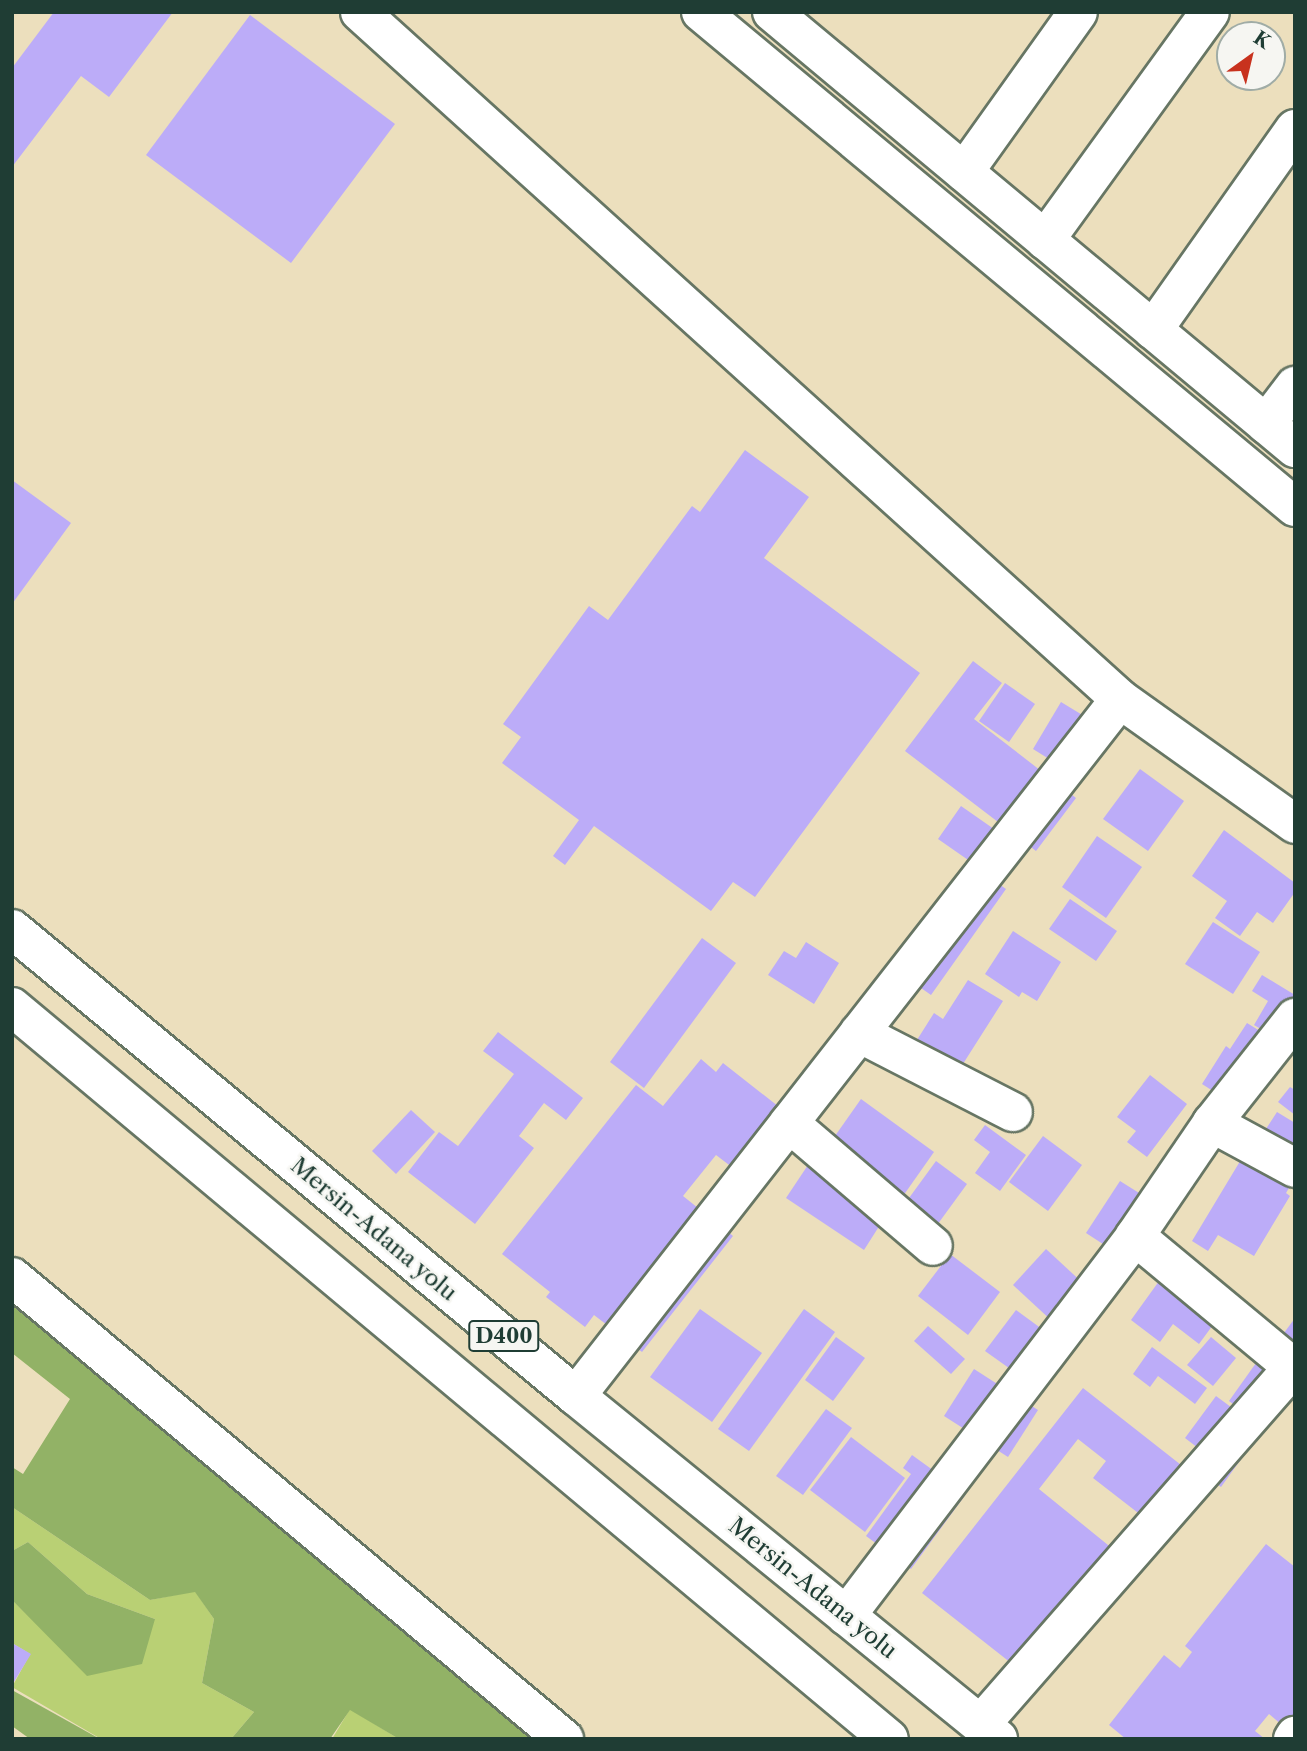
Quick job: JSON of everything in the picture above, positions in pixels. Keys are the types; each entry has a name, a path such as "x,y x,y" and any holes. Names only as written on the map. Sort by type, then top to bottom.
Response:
{"main road":[{"path":"360,12 1120,699 1295,824"},
{"path":"701,12 1295,507"},
{"path":"772,12 1295,448"},
{"path":"964,172 1079,12"},
{"path":"1045,240 1210,12"},
{"path":"1153,330 1295,129"},
{"path":"1266,424 1295,386"},
{"path":"576,1396 1120,699"},
{"name":"Mersin-Adana yolu","path":"12,929 576,1396 989,1732"},
{"name":"D400","path":"12,1006 889,1739"},
{"path":"846,1616 1135,1236 1212,1123 1295,1018"},
{"path":"859,1033 1013,1112"},
{"path":"789,1123 933,1247"},
{"path":"1212,1123 1295,1168"},
{"path":"989,1732 1294,1366 1135,1236"},
{"path":"12,1277 564,1739"}],"green space":[{"path":"12,1303 262,1507 537,1739 399,1739 350,1710 330,1739 231,1739 254,1712 202,1683 214,1619 195,1592 150,1600 12,1507 12,1467 23,1474 70,1399 12,1353"},
{"path":"12,1507 150,1600 195,1591 214,1619 202,1683 254,1712 231,1739 101,1739 12,1687 30,1654 12,1643 12,1600 45,1632 155,1619 87,1594 28,1542 12,1551"},
{"path":"28,1542 87,1594 155,1619 142,1664 87,1676 12,1600 12,1551"},
{"path":"12,1690 100,1739 30,1739 12,1726"},
{"path":"350,1709 399,1739 332,1739"}],"building":[{"path":"54,12 173,12 109,97 81,76 12,167 12,68"},
{"path":"250,15 395,124 291,263 146,155"},
{"path":"745,450 809,497 764,558 920,673 755,897 733,882 711,911 594,826 565,865 553,856 579,820 502,763 521,737 503,724 589,606 608,620 692,506 700,512"},
{"path":"12,480 71,523 12,604"},
{"path":"973,661 1002,683 974,719 1076,798 1036,851 905,751"},
{"path":"1005,683 1035,704 1009,742 979,721"},
{"path":"1061,702 1107,730 1078,777 1033,749"},
{"path":"1140,769 1184,801 1148,851 1103,819"},
{"path":"961,806 1014,843 989,877 1006,889 931,995 894,969 971,862 938,839"},
{"path":"1224,830 1295,883 1295,892 1273,923 1257,912 1240,936 1215,918 1227,901 1192,876"},
{"path":"1097,836 1142,867 1106,918 1062,887"},
{"path":"1070,899 1117,931 1096,961 1049,929"},
{"path":"1213,922 1260,952 1233,994 1185,964"},
{"path":"1013,931 1061,962 1037,1001 1022,992 1019,997 985,974"},
{"path":"702,938 736,963 644,1088 610,1062"},
{"path":"806,942 839,963 814,1004 768,975 784,951 796,958"},
{"path":"1262,975 1295,995 1295,1019 1281,1041 1254,1025 1268,1001 1252,991"},
{"path":"968,980 1003,1001 954,1078 910,1051 934,1013 943,1019"},
{"path":"1247,1023 1281,1044 1241,1109 1202,1084 1226,1046 1230,1049"},
{"path":"498,1032 583,1098 566,1120 544,1103 519,1136 534,1148 475,1224 408,1172 439,1132 458,1146 514,1074 483,1051"},
{"path":"701,1059 716,1072 723,1063 788,1114 741,1174 716,1155 683,1196 733,1236 642,1352 594,1315 585,1327 546,1297 550,1292 502,1254 636,1085 663,1106"},
{"path":"1150,1075 1187,1104 1147,1157 1127,1142 1136,1131 1117,1117"},
{"path":"1290,1087 1295,1090 1295,1115 1278,1102"},
{"path":"861,1099 934,1152 896,1206 823,1153"},
{"path":"411,1110 435,1132 396,1174 372,1151"},
{"path":"1277,1112 1295,1123 1295,1178 1286,1193 1290,1196 1254,1256 1218,1235 1208,1251 1192,1241 1248,1148 1258,1141"},
{"path":"985,1125 1026,1155 1000,1191 975,1173 990,1152 974,1140"},
{"path":"1043,1136 1082,1165 1048,1211 1009,1182"},
{"path":"814,1156 892,1206 864,1250 786,1198"},
{"path":"936,1161 967,1184 932,1232 901,1209"},
{"path":"1120,1181 1163,1208 1129,1261 1086,1233"},
{"path":"1046,1249 1086,1286 1053,1322 1013,1285"},
{"path":"950,1254 1000,1292 968,1335 918,1296"},
{"path":"1162,1277 1218,1318 1199,1344 1173,1324 1160,1342 1131,1320"},
{"path":"700,1309 762,1353 712,1422 650,1377"},
{"path":"804,1309 835,1332 749,1451 718,1429"},
{"path":"1016,1310 1057,1340 1027,1381 985,1351"},
{"path":"1295,1318 1295,1347 1281,1337"},
{"path":"928,1326 965,1359 951,1374 914,1341"},
{"path":"836,1337 865,1358 833,1401 805,1380"},
{"path":"1211,1337 1236,1358 1213,1386 1187,1365"},
{"path":"1152,1347 1207,1388 1195,1404 1158,1376 1150,1387 1133,1374"},
{"path":"1261,1356 1294,1381 1262,1425 1229,1401"},
{"path":"974,1369 1038,1410 1008,1457 944,1416"},
{"path":"1083,1388 1204,1483 1164,1533 1093,1478 1106,1461 1078,1439 1039,1489 1124,1558 1030,1678 922,1593"},
{"path":"1216,1396 1262,1430 1221,1487 1201,1472 1211,1458 1185,1438"},
{"path":"826,1409 852,1428 803,1495 776,1476"},
{"path":"851,1437 905,1478 865,1532 810,1490"},
{"path":"912,1455 966,1494 911,1569 866,1536 911,1474 903,1468"},
{"path":"1266,1544 1295,1567 1295,1727 1290,1732 1269,1714 1255,1731 1265,1739 1126,1739 1109,1725 1164,1655 1180,1668 1192,1652 1185,1646"},
{"path":"12,1643 31,1654 12,1685"}]}
